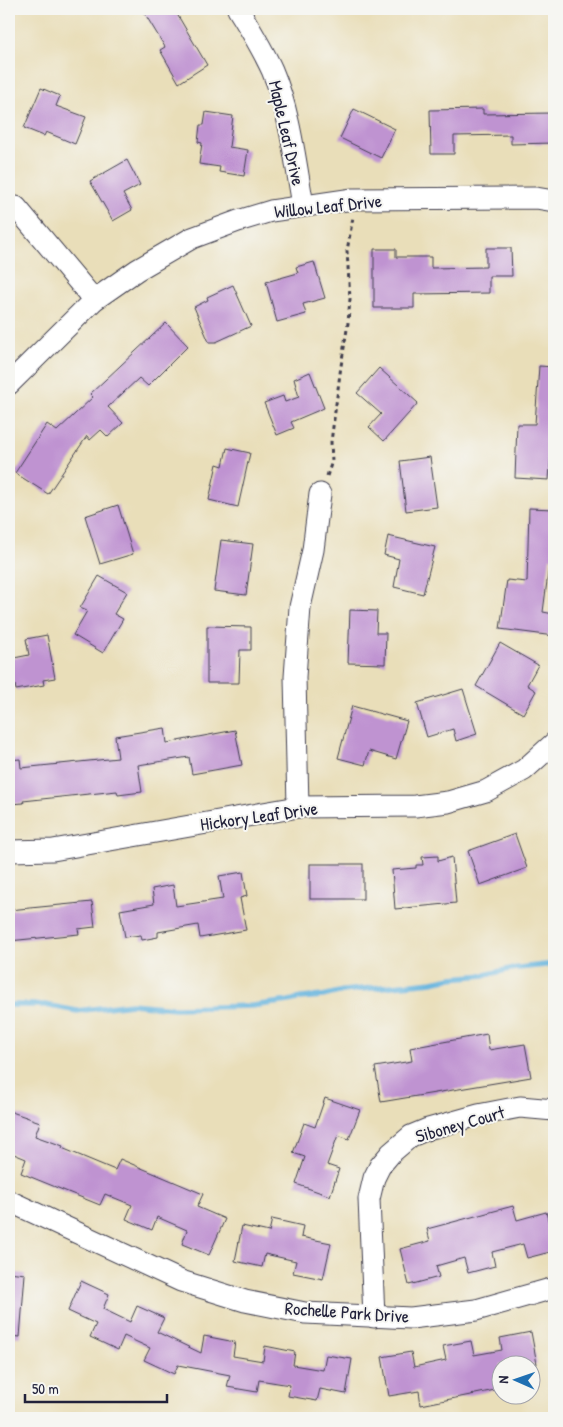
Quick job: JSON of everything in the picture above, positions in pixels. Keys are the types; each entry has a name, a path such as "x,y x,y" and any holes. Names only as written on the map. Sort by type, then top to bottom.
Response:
{"street":[{"name":"Maple Leaf Drive","path":"238,9 268,62 282,97 303,205"},
{"name":"Willow Leaf Drive","path":"9,384 94,300 137,270 192,238 238,221 271,211 353,199 536,198 554,200"},
{"path":"16,207 94,300"},
{"path":"298,807 295,677 300,607 313,550 320,494"},
{"name":"Hickory Leaf Drive","path":"9,851 53,850 298,807 415,806 448,802 494,787 524,770 554,743"},
{"name":"Siboney Court","path":"374,1317 369,1199 374,1178 380,1166 391,1152 412,1136 428,1129 478,1115 520,1107 554,1110"},
{"name":"Rochelle Park Drive","path":"9,1201 182,1281 245,1301 305,1313 410,1318 476,1310 554,1288"}],"path":[{"path":"320,494 332,460 331,442 348,323 350,299 348,251 353,223 353,199"}],"building":[{"path":"142,9 174,9 207,65 179,83 160,50 165,47"},
{"path":"41,88 60,96 56,106 86,117 75,144 46,132 44,136 24,128"},
{"path":"354,109 395,129 381,158 340,138"},
{"path":"483,109 483,114 554,113 554,143 511,144 511,135 454,136 454,154 431,154 430,110"},
{"path":"206,112 233,116 229,147 248,150 244,176 219,172 220,167 199,164 202,143 198,142 200,125 204,125"},
{"path":"127,160 140,185 123,194 132,210 113,221 90,181"},
{"path":"486,248 511,248 512,276 489,276 489,293 414,294 414,308 374,308 374,249 396,249 396,257 431,257 431,268 486,267"},
{"path":"314,262 325,298 303,304 306,314 277,322 266,282 298,273 296,267"},
{"path":"233,285 251,326 216,342 209,342 194,307 208,300 207,297"},
{"path":"166,323 188,346 148,386 139,378 108,407 123,423 108,437 101,430 90,440 87,436 48,494 15,473 47,424 57,431 93,397 90,394"},
{"path":"539,366 554,367 554,451 551,451 549,480 515,478 517,424 535,424"},
{"path":"379,368 418,403 384,441 369,427 381,414 357,393"},
{"path":"310,372 324,408 291,422 294,428 277,435 264,403 283,396 285,402 299,397 294,379"},
{"path":"227,448 250,453 238,507 209,500 217,464 223,466"},
{"path":"430,457 437,507 406,511 400,461"},
{"path":"118,505 133,554 100,564 85,516"},
{"path":"529,508 554,509 554,558 550,558 543,612 554,614 554,636 500,629 507,580 527,582"},
{"path":"388,536 435,547 423,594 394,587 399,559 384,555"},
{"path":"221,540 253,544 246,595 214,591"},
{"path":"99,576 127,592 114,614 123,619 103,653 73,635 87,611 80,608"},
{"path":"350,610 377,611 376,633 386,633 385,664 348,663"},
{"path":"207,626 251,627 251,650 240,650 239,683 207,683"},
{"path":"47,635 55,678 43,680 44,685 16,690 15,685 9,686 9,659 29,655 26,639"},
{"path":"500,643 538,665 527,685 536,691 523,714 476,686"},
{"path":"463,689 477,734 456,741 453,729 427,737 417,703"},
{"path":"352,706 407,721 396,759 369,751 365,765 338,758"},
{"path":"165,728 167,743 235,730 242,765 192,774 189,757 138,765 142,792 118,795 117,791 9,804 9,760 20,759 21,768 118,758 115,736"},
{"path":"515,834 527,868 480,885 468,851"},
{"path":"438,856 438,861 452,857 456,903 395,909 392,870 416,868 416,865 423,865 422,857"},
{"path":"310,864 363,864 363,899 310,899"},
{"path":"243,872 247,896 240,898 246,930 200,938 198,925 158,932 158,937 142,940 141,935 125,937 120,910 154,904 152,889 173,885 176,906 223,899 219,876"},
{"path":"92,902 95,927 78,929 79,934 9,941 9,910"},
{"path":"487,1034 489,1050 525,1044 531,1077 381,1102 375,1067 412,1061 410,1048"},
{"path":"325,1098 360,1110 349,1139 338,1135 327,1165 339,1169 330,1196 296,1184 305,1157 293,1153 304,1123 315,1127"},
{"path":"9,1111 40,1122 35,1136 63,1146 62,1148 115,1170 120,1159 203,1194 197,1207 225,1219 209,1255 182,1244 187,1230 157,1217 152,1230 126,1219 132,1205 105,1194 100,1205 21,1173 26,1159 9,1152"},
{"path":"513,1206 517,1220 546,1212 554,1243 554,1251 527,1258 523,1244 492,1252 495,1266 468,1273 464,1258 436,1266 439,1277 409,1285 400,1249 430,1241 427,1229"},
{"path":"272,1219 303,1226 301,1237 331,1243 323,1279 293,1273 296,1261 265,1254 262,1267 235,1261 242,1226 269,1232"},
{"path":"9,1272 25,1274 20,1337 9,1336"},
{"path":"81,1281 109,1294 103,1309 130,1322 137,1306 164,1318 157,1332 201,1353 204,1336 235,1342 233,1356 263,1361 265,1346 295,1352 293,1365 323,1370 326,1355 352,1359 346,1394 320,1389 317,1401 288,1396 290,1385 259,1380 257,1392 227,1387 230,1375 178,1365 174,1374 144,1360 150,1348 124,1336 118,1350 90,1337 96,1324 68,1311"},
{"path":"531,1332 535,1354 490,1354 490,1391 421,1405 419,1391 389,1396 382,1357 411,1352 414,1367 446,1360 443,1346 471,1341 474,1355 502,1350 500,1338"}],"waterway":[{"path":"9,1005 45,1005 77,1011 131,1004 175,1008 252,1006 323,996 343,991 432,982 554,964"}]}
